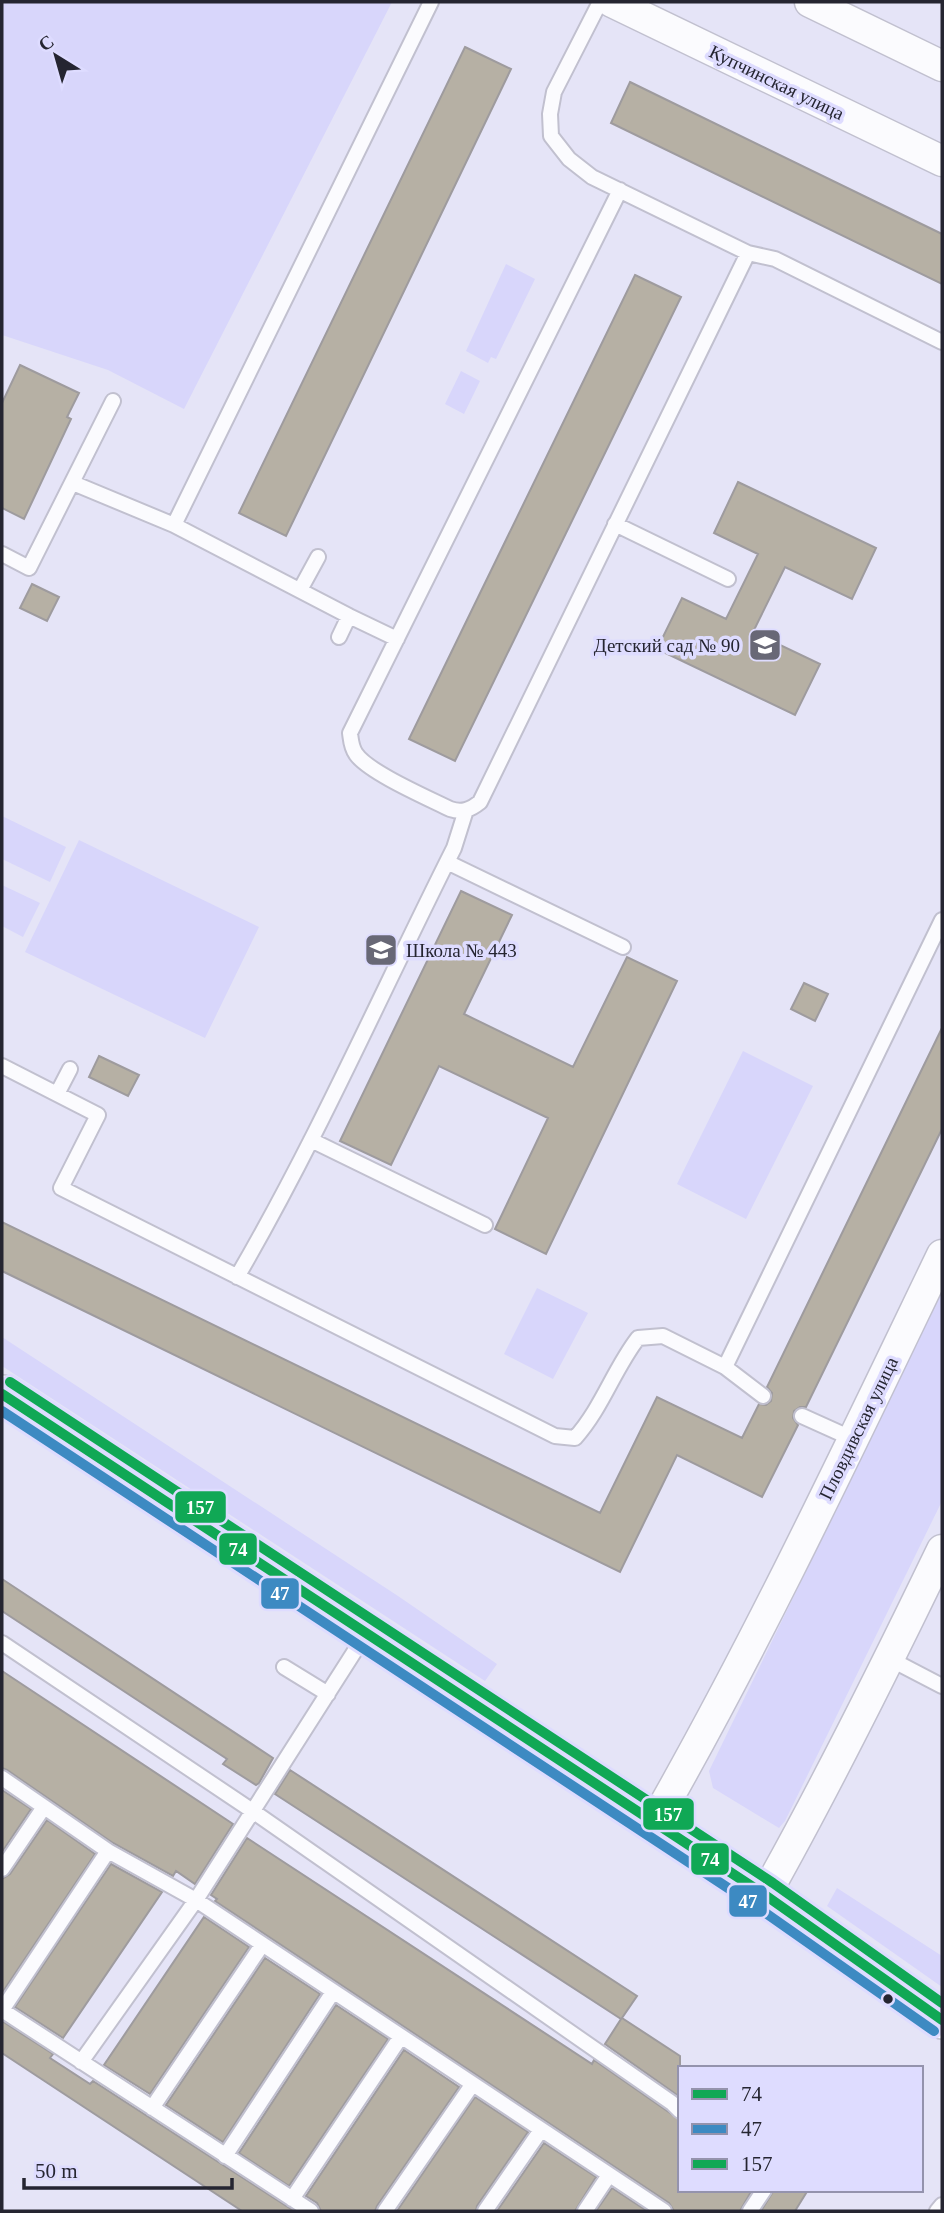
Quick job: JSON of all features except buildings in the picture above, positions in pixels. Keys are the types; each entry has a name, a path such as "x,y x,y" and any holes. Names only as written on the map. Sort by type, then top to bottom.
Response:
{"street":[{"name":"Купчинская улица","path":"612,2 942,161"},
{"path":"810,2 942,66"},
{"name":"Пловдивская улица","path":"654,1823 715,1713 853,1440 942,1255"},
{"path":"2,1394 765,1895 942,2020"},
{"path":"765,1895 890,1659 942,1550"}],"lane":[{"path":"174,525 431,2"},
{"path":"600,2 554,92 550,114 551,136 569,159 592,177 748,253 775,259 942,342"},
{"path":"620,190 350,733 356,755 371,768 450,809 459,812 480,802 748,253"},
{"path":"2,554 29,568 113,401"},
{"path":"73,483 174,525 397,639"},
{"path":"615,524 728,579"},
{"path":"300,590 318,557"},
{"path":"339,637 349,616"},
{"path":"237,1277 271,1219 311,1140 447,862 466,810"},
{"path":"447,862 623,947"},
{"path":"725,1367 942,920"},
{"path":"2,1066 98,1115 61,1188 555,1436 575,1438 591,1420 625,1354 638,1338 663,1336 725,1367 763,1396"},
{"path":"57,1094 70,1069"},
{"path":"311,1140 485,1225"},
{"path":"802,1416 853,1440"},
{"path":"81,2062 196,1900 367,1632"},
{"path":"2,1643 254,1812 678,2109"},
{"path":"890,1659 942,1686"},
{"path":"284,1667 328,1694"},
{"path":"2,1778 108,1851 196,1900 664,2211"},
{"path":"2,1869 44,1807"},
{"path":"108,1851 2,2010 311,2211"},
{"path":"152,2108 262,1944"},
{"path":"225,2156 332,1992"},
{"path":"292,2199 400,2038"},
{"path":"385,2211 472,2085"},
{"path":"485,2211 541,2130"},
{"path":"585,2211 609,2175"},
{"path":"750,2211 763,2192"},
{"path":"937,2211 942,2205"}],"shaded area":[{"path":"2,2 392,2 184,409 108,370 2,335"},
{"path":"506,264 535,279 496,359 491,357 488,363 466,351"},
{"path":"461,371 480,381 464,414 445,404"},
{"path":"2,816 66,847 50,882 2,859"},
{"path":"79,840 259,927 205,1038 25,952"},
{"path":"2,885 40,903 23,937 2,926"},
{"path":"743,1051 813,1086 746,1219 677,1184"},
{"path":"537,1288 588,1313 553,1379 504,1354"},
{"path":"942,1291 942,1501 785,1821 779,1828 713,1788 709,1771"},
{"path":"2,1337 398,1596 497,1664 485,1681 2,1366"},
{"path":"837,1888 942,1956 942,1987 827,1906"}],"transit line":[{"name":"157","path":"10,1382 773,1883 942,2003"},
{"name":"74","path":"2,1394 765,1895 942,2020"},
{"name":"47","path":"2,1411 757,1907 934,2031"}],"place":[{"name":"Детский сад № 90","path":"765,645"},
{"name":"Школа № 443","path":"381,950"}]}
